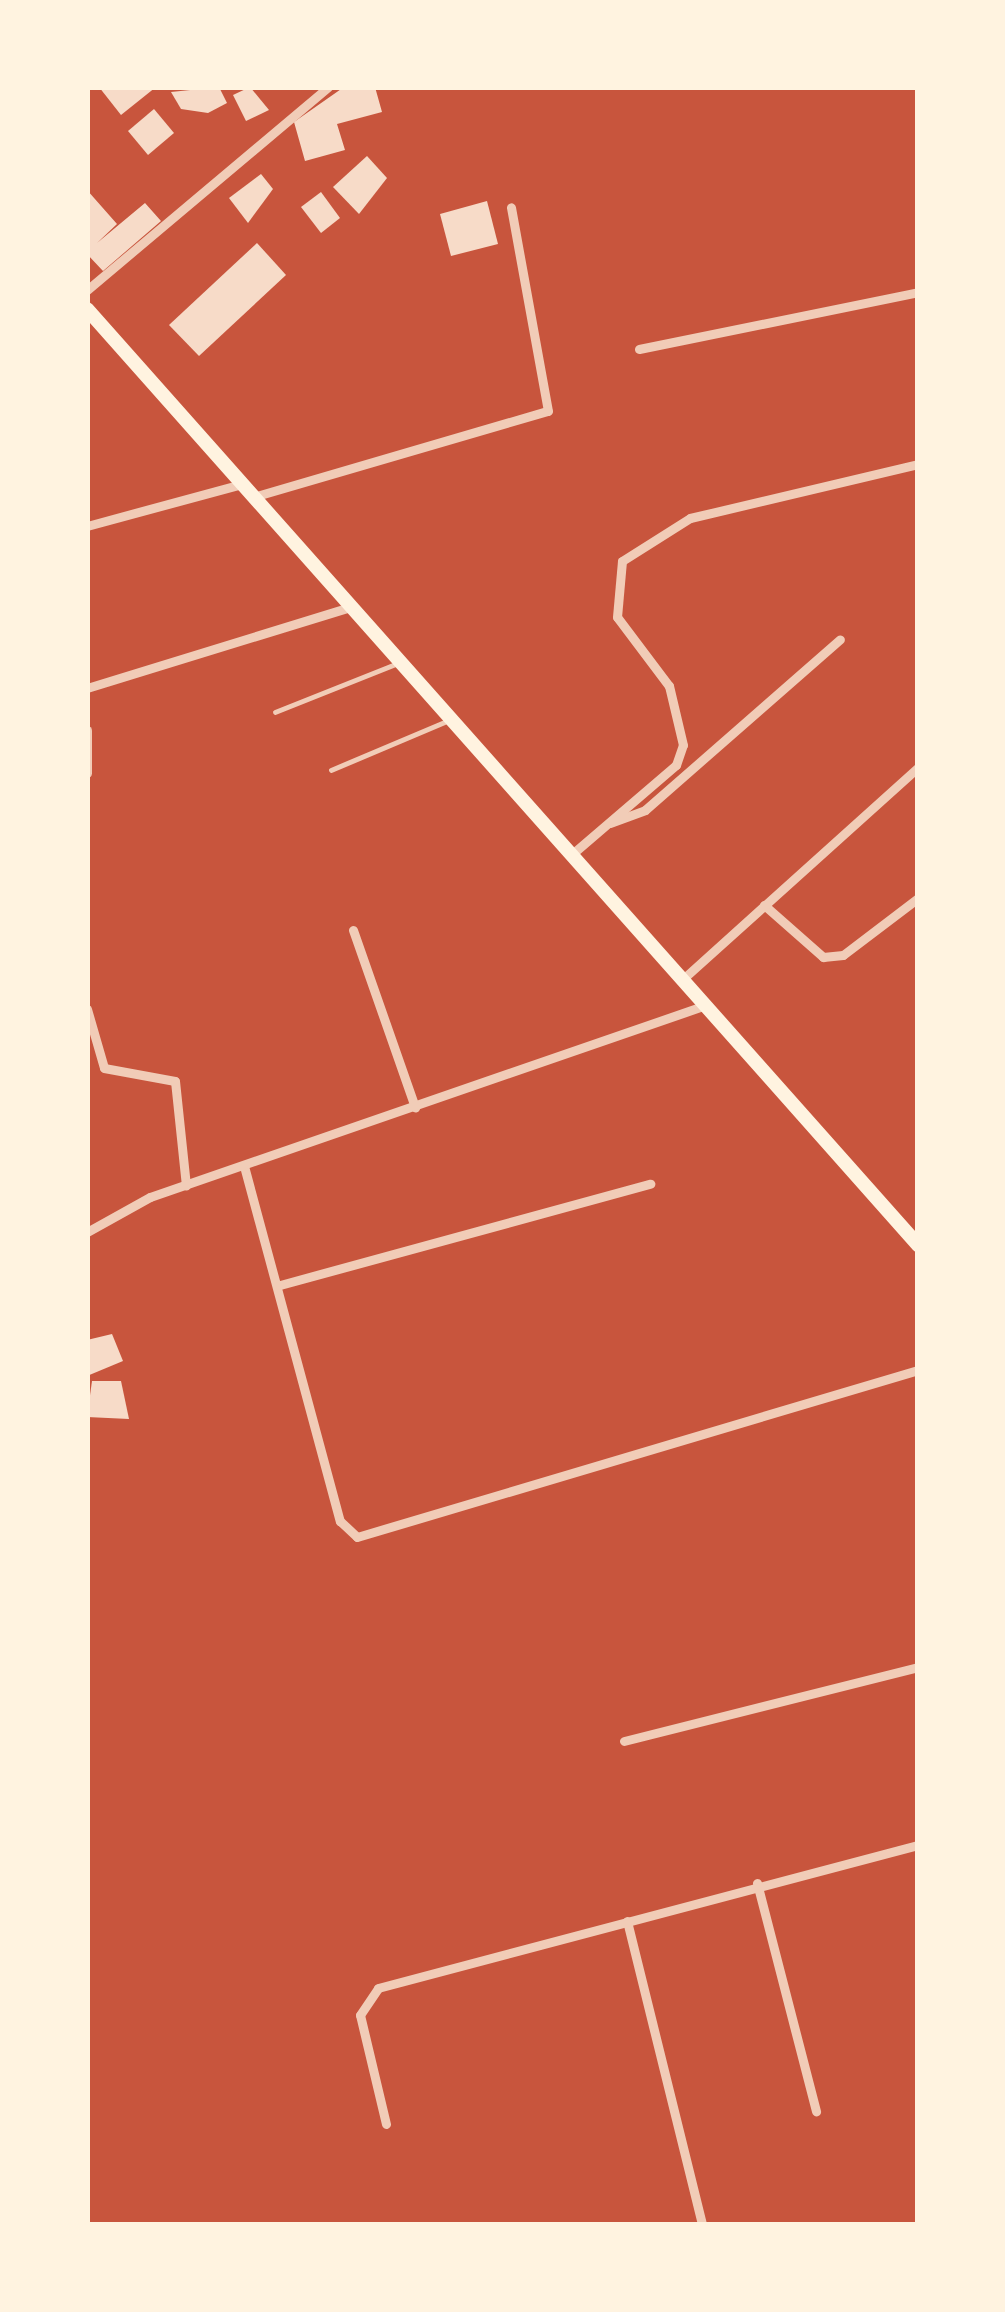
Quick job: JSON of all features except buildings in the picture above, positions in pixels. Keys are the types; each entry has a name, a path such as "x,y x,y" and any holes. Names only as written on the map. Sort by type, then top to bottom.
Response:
{"main road":[{"path":"87,309 918,1245"}],"street":[{"path":"87,290 328,87"},
{"path":"87,526 247,490 548,411 511,207"},
{"path":"639,349 918,292"},
{"path":"571,855 676,765 683,745 669,686 617,617 622,561 691,518 918,464"},
{"path":"87,688 350,608"},
{"path":"610,823 645,810 840,639"},
{"path":"87,730 87,772"},
{"path":"684,978 918,767"},
{"path":"764,905 823,957 843,955 918,898"},
{"path":"353,930 415,1107"},
{"path":"87,1232 186,1185 709,1005"},
{"path":"87,1009 104,1068 175,1081 186,1185"},
{"path":"244,1166 280,1285 340,1521 357,1537 918,1370"},
{"path":"280,1285 650,1184"},
{"path":"624,1741 918,1667"},
{"path":"386,2124 360,2015 366,1995 757,1883 918,1845"},
{"path":"757,1883 816,2111"},
{"path":"627,1921 702,2225"}],"lane":[{"path":"275,712 399,662"},
{"path":"331,770 450,719"}]}
